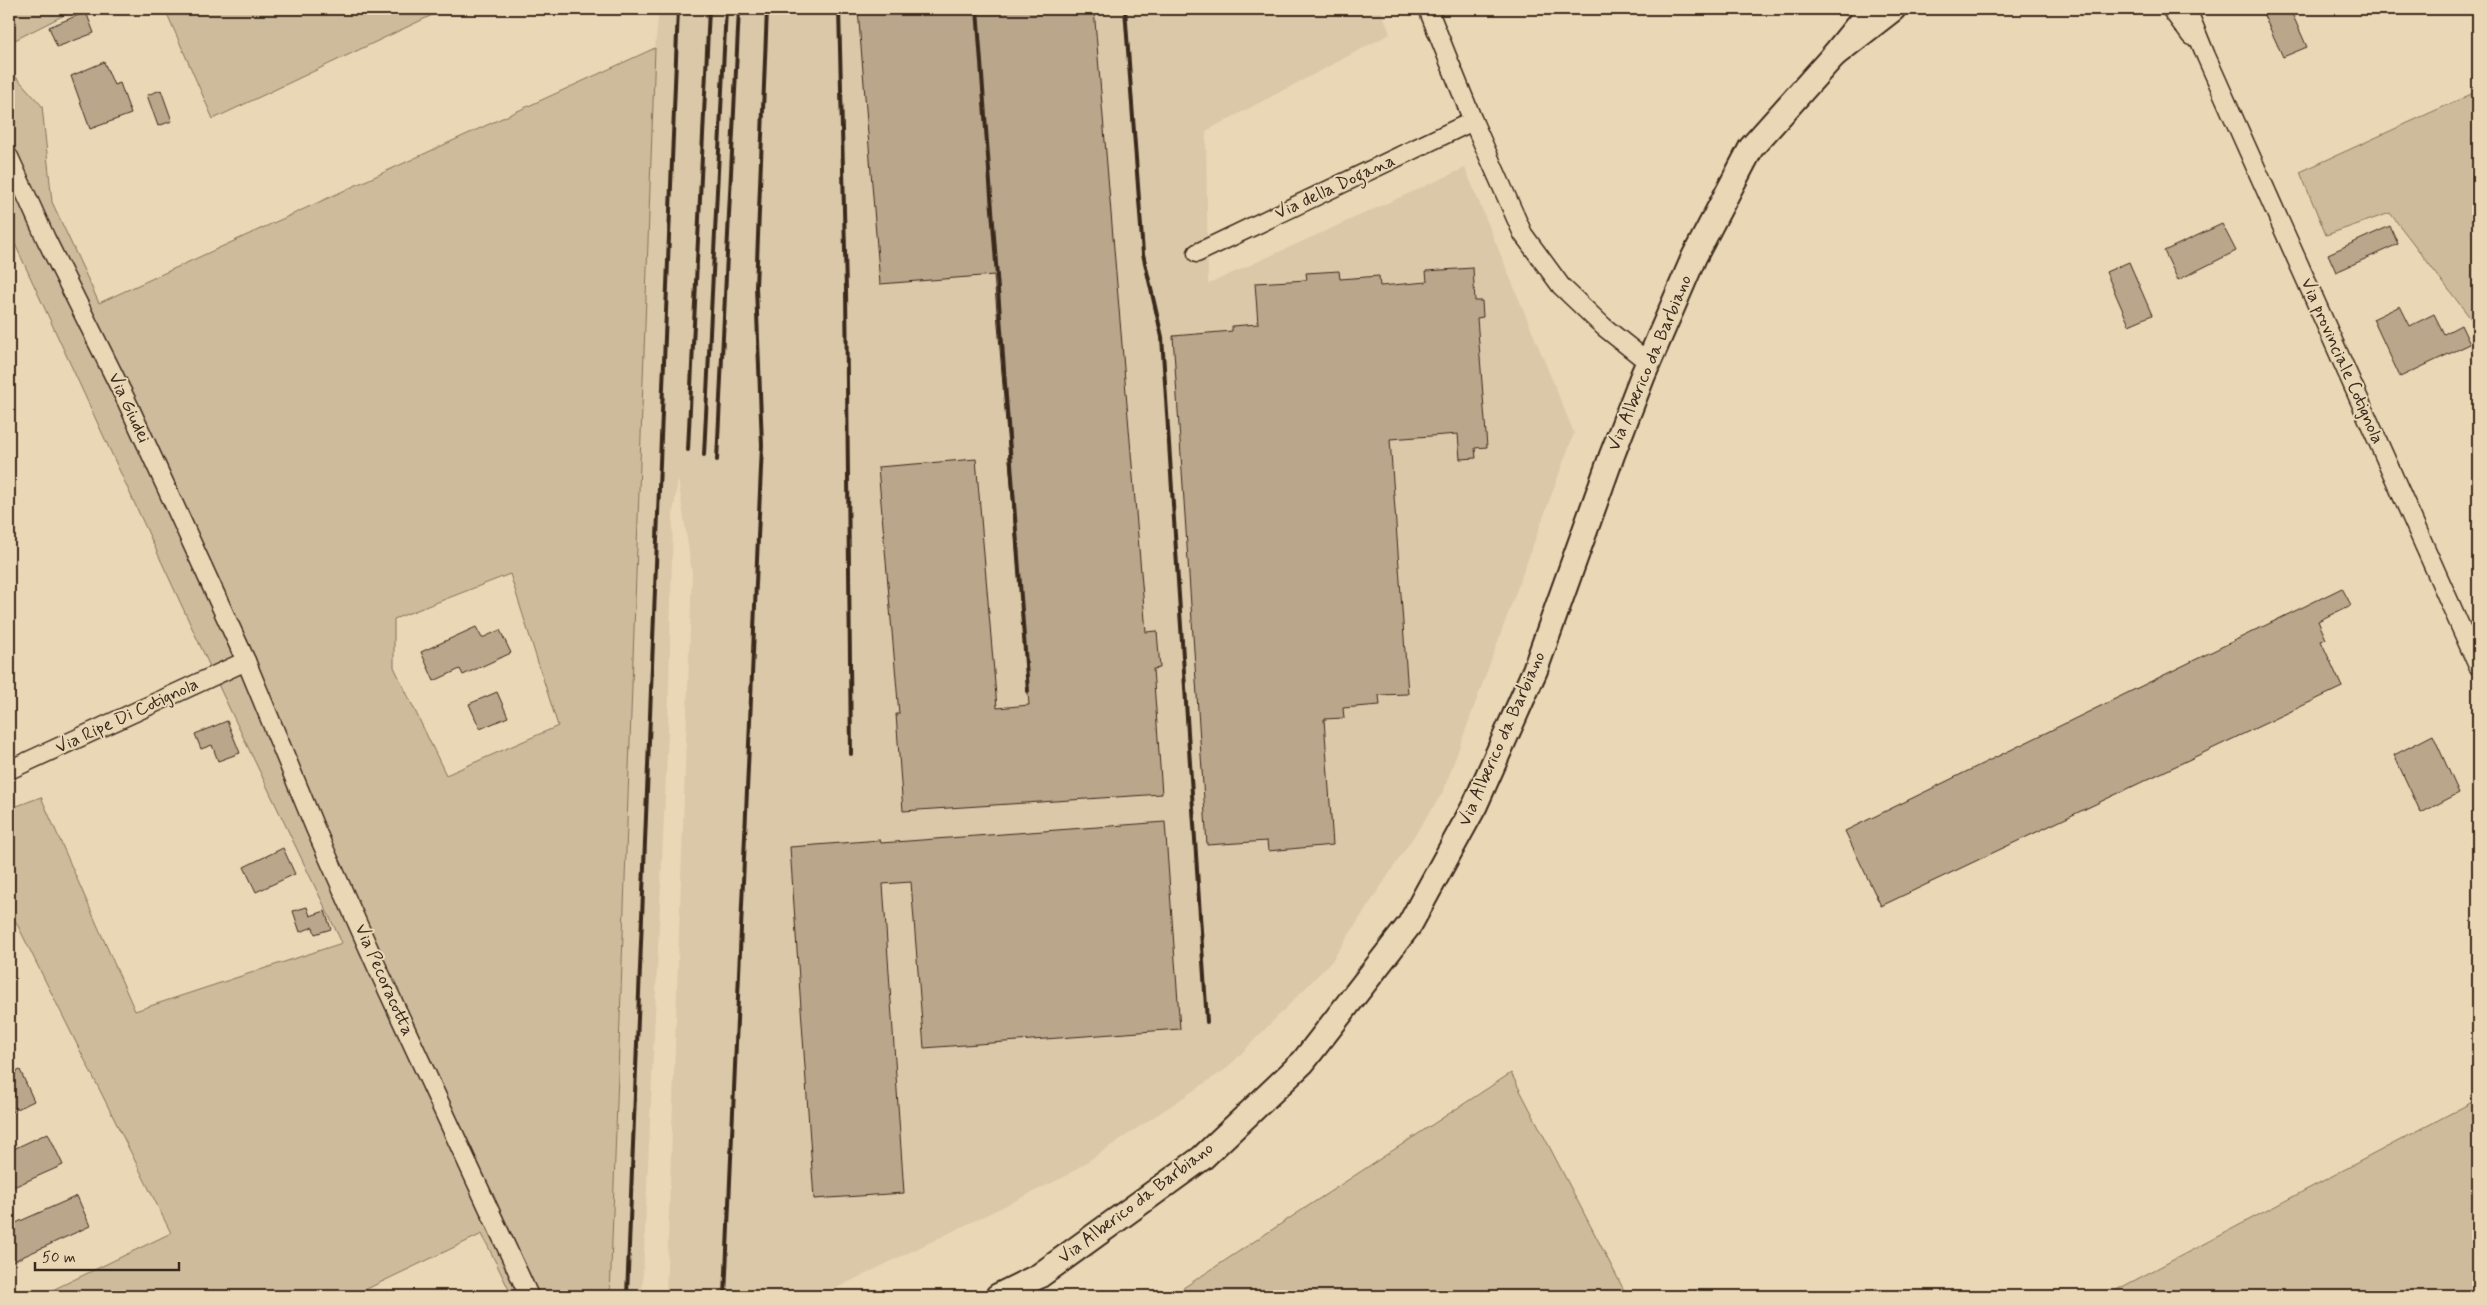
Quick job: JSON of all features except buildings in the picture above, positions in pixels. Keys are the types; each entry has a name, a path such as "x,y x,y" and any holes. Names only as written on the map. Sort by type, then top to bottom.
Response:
{"main road":[{"name":"Via Alberico da Barbiano","path":"998,1296 1039,1276 1202,1158 1303,1062 1410,924 1475,804 1535,670 1612,455 1648,362 1694,257 1752,148 1834,55 1871,9"},
{"name":"Via Alberico da Barbiano","path":"1834,55 1893,9"}],"street":[{"path":"1428,9 1473,121 1523,234 1560,286 1604,326 1648,362"},
{"name":"Via provinciale Cotignola","path":"2171,9 2206,56"},
{"name":"Via provinciale Cotignola","path":"2187,9 2206,56 2478,666"},
{"name":"Via della Dogana","path":"1197,253 1473,121"},
{"name":"Via Giudei","path":"9,157 46,239 127,402 246,661"},
{"name":"Via Ripe Di Cotignola","path":"9,770 246,661"},
{"name":"Via Pecoracotta","path":"246,661 315,828 372,957 529,1296"}],"shaded area":[{"path":"9,9 76,9 9,43"},
{"path":"165,9 445,9 213,119"},
{"path":"659,9 1381,9 1390,34 1206,131 1208,284 1465,168 1574,433 1443,792 1331,962 1226,1069 1064,1177 820,1296 666,1296 692,573 678,479 673,515 668,731 642,1296 610,1296 655,48"},
{"path":"655,48 610,1296 512,1296 482,1234 352,1296 40,1296 171,1233 16,922 9,925 9,809 41,797 135,1011 342,943 223,695 9,231 9,69 42,106 52,202 99,303","holes":["510,574 558,726 446,775 394,667 394,619"]},
{"path":"2478,91 2478,328 2390,213 2326,235 2300,172"},
{"path":"1511,1073 1627,1296 1171,1296"},
{"path":"2478,1099 2478,1296 2105,1296"}],"railway":[{"path":"627,1296 678,9"},
{"path":"688,450 709,9"},
{"path":"704,455 726,9"},
{"path":"717,460 739,9"},
{"path":"725,1296 762,445 756,287 767,9"},
{"path":"839,9 846,290 851,754"},
{"path":"977,9 1028,691"},
{"path":"1125,9 1143,254 1162,337 1207,1022"}]}
